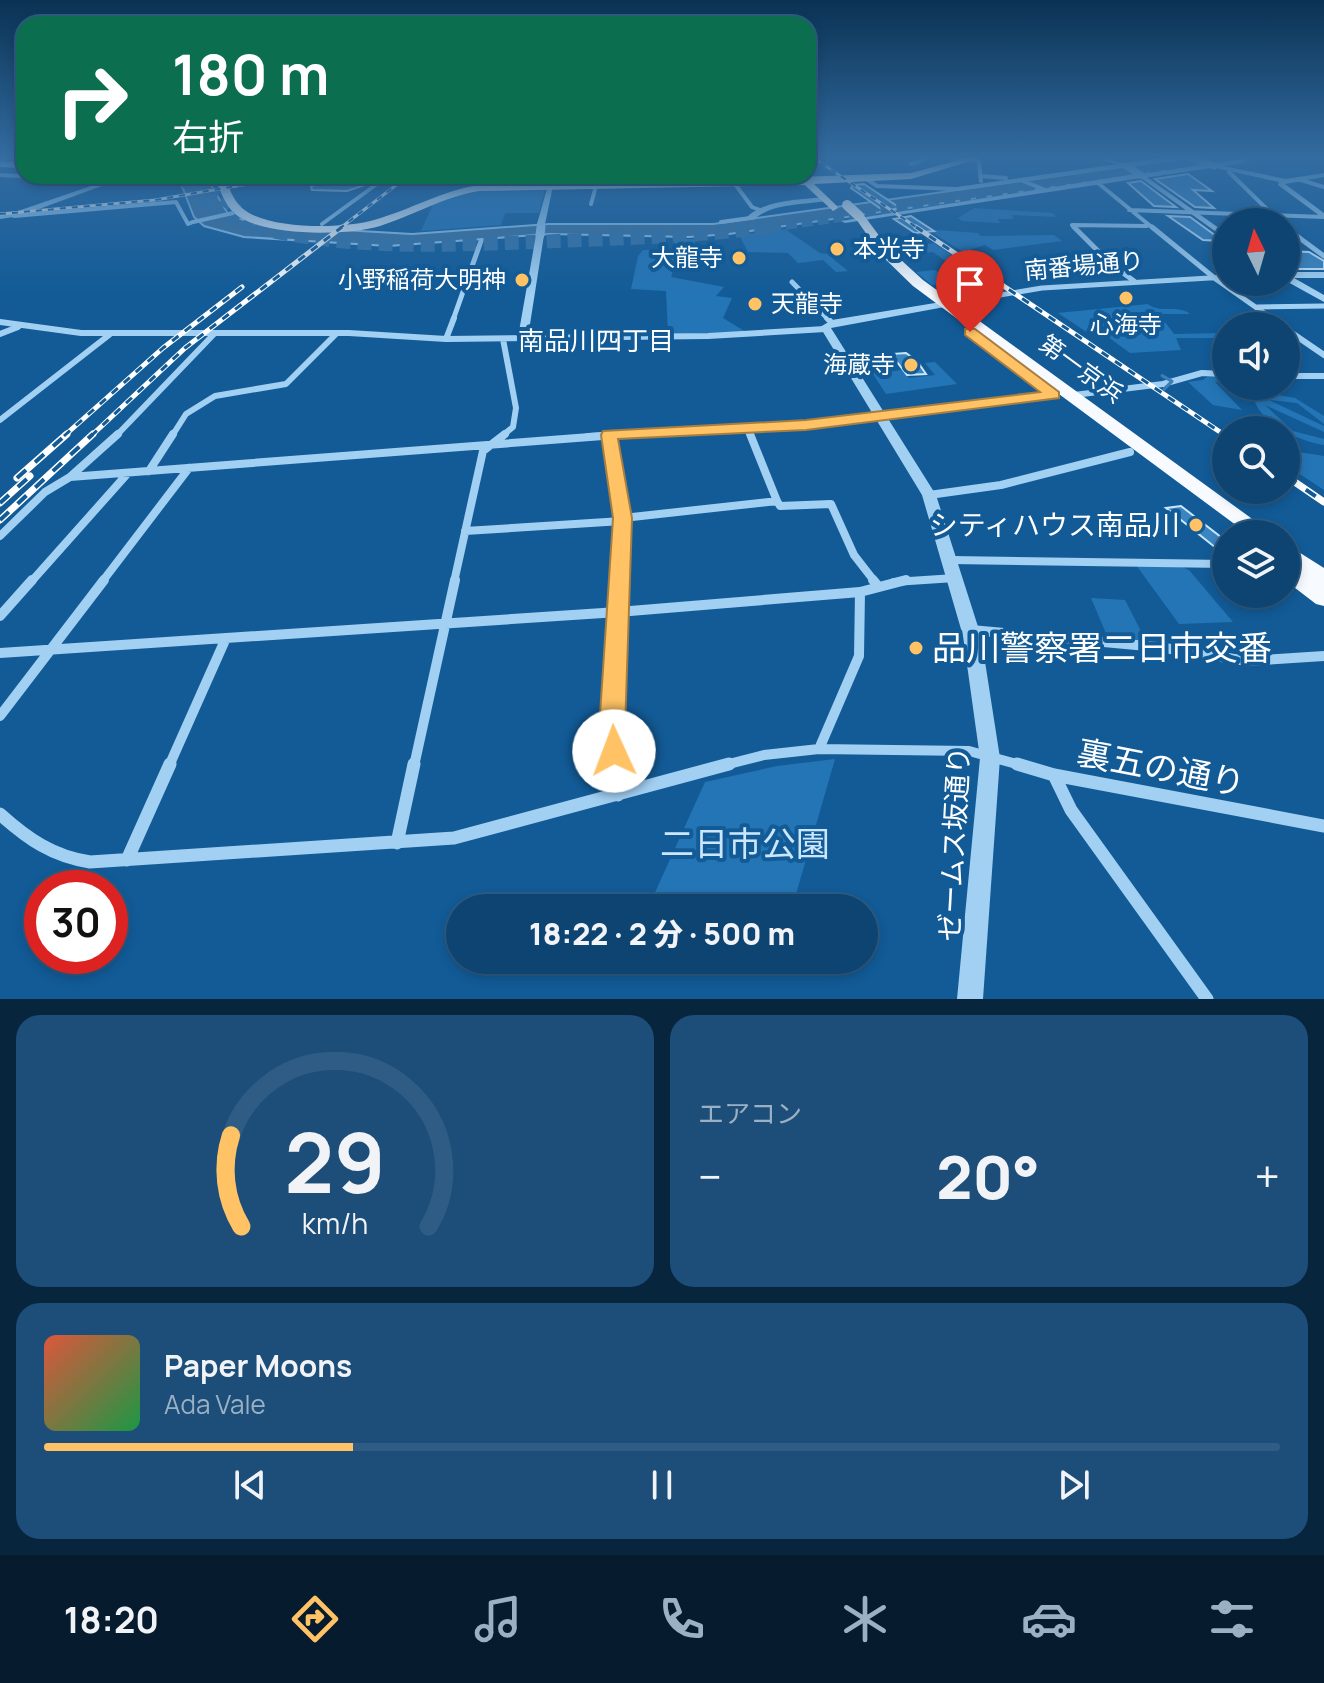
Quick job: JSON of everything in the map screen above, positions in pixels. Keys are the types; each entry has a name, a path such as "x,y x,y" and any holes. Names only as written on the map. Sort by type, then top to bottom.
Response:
{"highway":[{"name":"第一京浜","path":"828,203 894,273 1074,395 1243,520"},
{"name":"第一京浜","path":"844,203 860,217 893,261 941,305 1054,395 1220,520"},
{"path":"1300,561 1324,579"},
{"path":"1300,580 1324,598"}],"main road":[{"path":"232,203 236,212 278,224 355,227 381,222 421,203"},
{"path":"242,203 252,213 283,221 322,224 366,223 412,203"}],"street":[{"path":"5,216 46,203"},
{"path":"5,216 163,203"},
{"path":"176,203 188,224 236,212"},
{"path":"322,224 351,203"},
{"path":"523,337 546,203"},
{"path":"749,203 760,210 828,203"},
{"path":"844,220 959,203"},
{"path":"1120,203 1212,275"},
{"path":"1179,203 1212,227"},
{"path":"1305,203 1324,217"},
{"path":"721,222 750,218 760,210"},
{"path":"1128,210 1212,212"},
{"path":"1300,216 1324,217"},
{"path":"1134,281 1111,264 1072,225 1148,226"},
{"path":"1300,238 1324,256"},
{"path":"446,339 472,274 481,241"},
{"path":"1300,276 1324,275"},
{"name":"南番場通り","path":"941,305 1035,288 1212,277"},
{"path":"792,282 828,326"},
{"path":"1300,284 1324,299"},
{"path":"1240,296 1262,312"},
{"path":"0,322 109,334 336,334 446,339 708,336 828,326 941,305"},
{"path":"1255,307 1324,306"},
{"path":"0,334 19,326"},
{"name":"ゼームス坂通り","path":"828,326 929,495 971,630 990,758 970,999"},
{"path":"0,536 45,492 70,477 109,443 178,367 215,333"},
{"path":"0,420 109,334"},
{"path":"149,471 186,414 215,396 286,384 336,334"},
{"path":"1300,338 1324,355"},
{"path":"397,843 483,451 513,427 516,409 503,339"},
{"path":"1074,395 1180,381 1198,378 1202,373 1212,373"},
{"path":"1300,376 1324,376"},
{"path":"70,477 609,435 748,429 883,418 1054,395"},
{"path":"748,429 780,506 831,504 854,555 877,585"},
{"path":"609,435 622,520 612,730 618,795"},
{"path":"929,495 1001,485 1130,452"},
{"path":"0,716 189,468"},
{"path":"0,616 129,473"},
{"path":"465,531 622,520 777,501"},
{"path":"951,560 1212,564"},
{"path":"0,653 618,612 860,592 907,578 956,578"},
{"path":"819,749 859,656 860,592"},
{"path":"971,630 1158,647 1247,661 1324,656"},
{"path":"127,860 226,638"},
{"name":"裏五の通り","path":"0,814 42,850 66,859 90,862 397,843 454,838 764,755 819,749 969,751 1054,775 1324,826"},
{"path":"1054,775 1071,810 1207,999"}],"green space":[{"path":"434,203 542,203 539,213 505,213 501,225 421,231"},
{"path":"974,208 1053,213 1056,217 1012,215 1014,219 998,219 1000,223 962,221 958,218"},
{"path":"785,229 820,253 827,254 848,271 836,272 823,260 798,263 788,253 748,252 739,235"},
{"path":"930,231 978,233 981,236 1054,235 1062,241 993,250 985,245 963,252"},
{"path":"675,239 694,239 700,259 693,259 692,263 676,263 671,277 724,287 716,296 732,298 723,318 746,332 668,334 666,291 631,289 638,256 643,250 675,250"},
{"path":"934,243 983,276 968,278 973,283 961,281 932,285 916,272 951,272 942,265 950,264 933,252 918,254 908,247"},
{"path":"1148,304 1190,314 1159,314 1174,334 1212,333 1212,338 1176,338 1181,350 1130,353 1104,334 1091,335 1058,313"},
{"path":"884,356 894,371 902,370 909,378 935,375 925,363 935,362 957,384 886,394 865,362 870,361 866,357"},
{"path":"1212,375 1212,400 1232,400 1242,410 1213,405 1188,382"},
{"path":"1254,400 1269,400 1324,426 1324,432 1300,421 1300,416 1289,416 1265,405 1277,416 1264,416"},
{"path":"1269,400 1298,400 1324,416 1324,424 1297,403"},
{"path":"1300,433 1324,439 1324,445 1300,438"},
{"path":"1300,452 1324,456 1324,490 1300,474"},
{"path":"1136,565 1178,565 1189,570 1212,597 1212,608 1221,608 1233,622 1179,624"},
{"path":"1091,598 1125,600 1146,641 1108,638"},
{"name":"二日市公園","path":"835,759 796,894 654,894 705,782 777,766"}],"shaded area":[{"path":"188,203 221,203 228,214 256,225 412,234 549,224 713,224 867,203 946,203 729,234 689,237 550,234 388,246 244,237 204,226 194,217"}],"building":[{"path":"872,203 892,203 900,208 884,211"},
{"path":"1150,203 1170,203 1176,207 1154,206"},
{"path":"1189,203 1208,203 1214,208 1195,207"},
{"path":"911,216 934,231 915,233 894,219"},
{"path":"1168,216 1190,217 1212,233 1212,240 1203,240"},
{"path":"1300,252 1309,252 1324,261 1324,269 1300,269"},
{"name":"海蔵寺","path":"906,353 917,361 926,374 907,375 891,354"},
{"name":"シティハウス南品川","path":"1181,506 1212,530 1212,545 1166,508"}],"tunnel":[{"path":"204,203 225,217 259,228"},
{"path":"227,203 239,210"},
{"path":"760,228 936,203"},
{"path":"254,227 259,228"},
{"path":"760,228 770,227"},
{"path":"259,228 329,240 443,245 664,236 760,228"},
{"path":"754,229 760,228"}],"railway":[{"path":"0,214 126,203"},
{"path":"339,229 373,203"},
{"path":"880,203 919,229"},
{"path":"91,436 185,348 342,227"},
{"path":"916,227 1212,427"},
{"path":"64,436 163,348 242,287"},
{"path":"17,478 67,434"},
{"path":"0,520 93,434"},
{"path":"0,503 30,476"},
{"path":"1300,486 1324,502"}],"place":[{"name":"本光寺","path":"837,249"},
{"name":"大龍寺","path":"739,258"},
{"name":"小野稲荷大明神","path":"522,280"},
{"name":"心海寺","path":"1126,298"},
{"name":"天龍寺","path":"755,304"},
{"name":"海蔵寺","path":"911,365"},
{"name":"シティハウス南品川","path":"1196,525"},
{"name":"品川警察署二日市交番","path":"916,648"}],"district":[{"name":"南品川四丁目","path":"596,341"}],"route":[{"path":"614,751 612,730 623,518 609,435 806,425 1054,395 970,332"}]}
